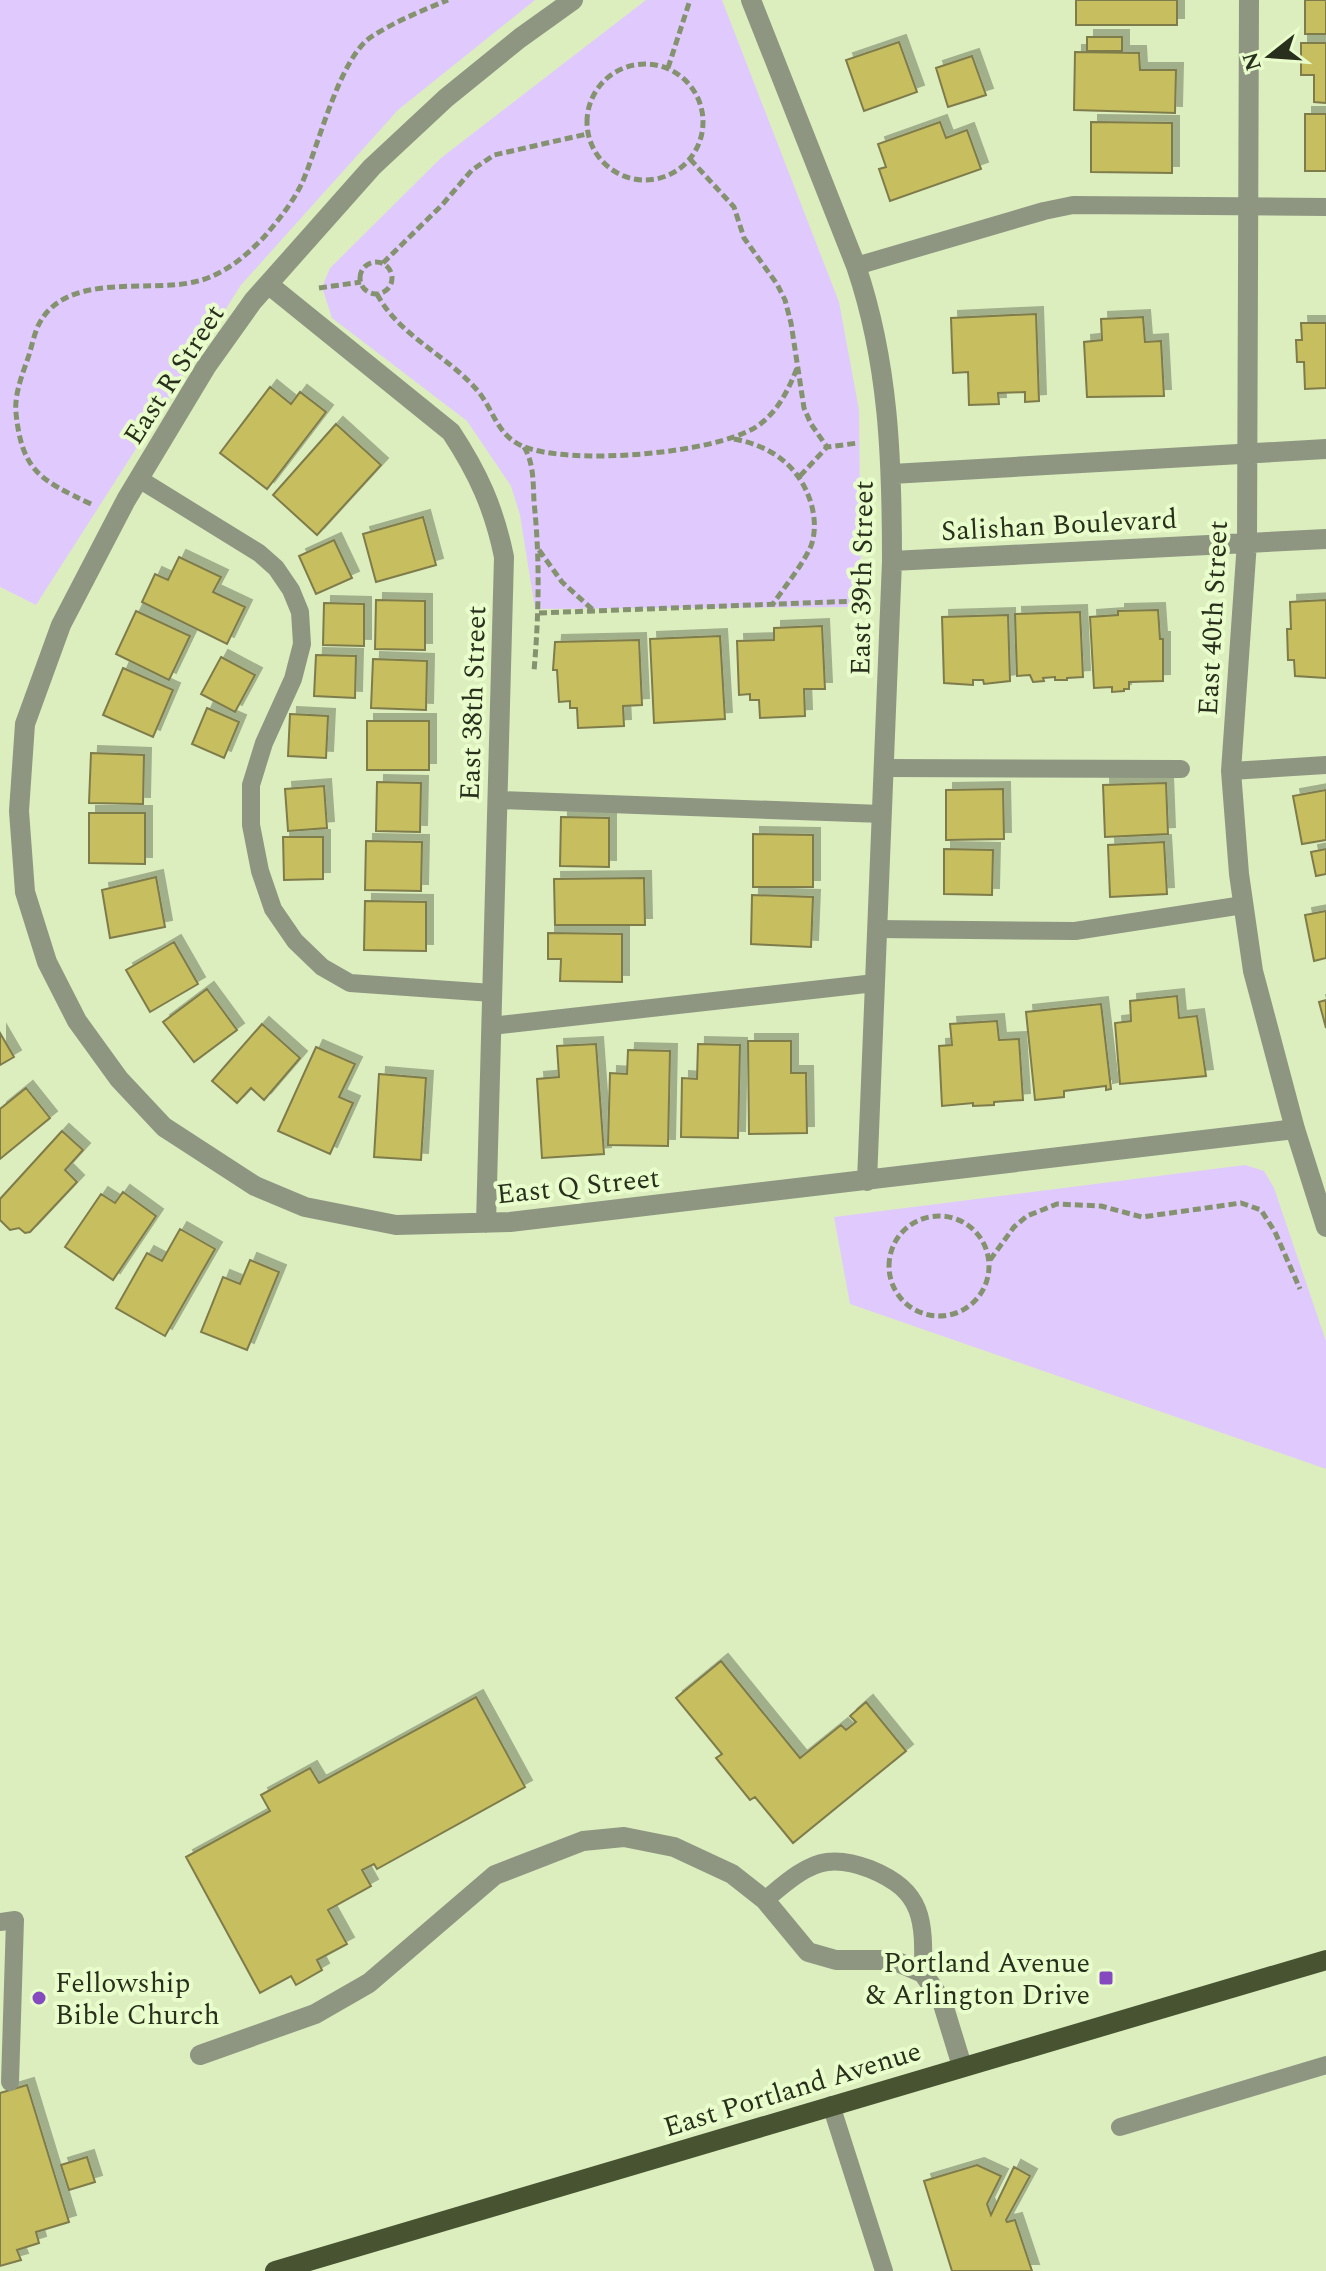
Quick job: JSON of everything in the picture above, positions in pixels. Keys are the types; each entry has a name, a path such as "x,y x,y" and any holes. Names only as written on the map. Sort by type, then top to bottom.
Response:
{"main road":[{"name":"East Portland Avenue","path":"275,2271 1326,1960"}],"street":[{"name":"East R Street","path":"25,892 19,811 25,724 61,625 139,479 206,367 268,284 372,167 446,98 573,0"},
{"name":"East 39th Street","path":"751,0 856,266 870,308 886,393 892,474 892,561 867,1181"},
{"name":"East 40th Street","path":"1249,0 1247,542 1231,771 1243,905 1253,971 1295,1129 1326,1227"},
{"name":"East 38th Street","path":"268,284 451,432 489,498 504,557 486,1223"},
{"path":"892,474 1326,449"},
{"name":"Salishan Boulevard","path":"892,561 1326,539"},
{"name":"East Q Street","path":"25,892 47,962 77,1021 119,1079 164,1127 255,1186 305,1207 396,1225 486,1223 1295,1129"},
{"path":"200,2055 315,2014 369,1983 495,1875 583,1841 624,1837 674,1847 732,1874 765,1900 808,1952 836,1960 893,1960 923,1973 942,2001 962,2066"}],"lane":[{"path":"856,266 1073,205 1326,207"},
{"path":"139,479 259,553 276,568 291,590 300,612 302,644 293,679 264,743 251,785 251,825 260,871 273,909 295,941 322,967 350,983 492,993"},
{"path":"1231,771 1326,765"},
{"path":"883,768 1181,769"},
{"path":"498,800 882,814"},
{"path":"877,929 1075,931 1243,905"},
{"path":"491,1026 875,983"},
{"path":"765,1900 798,1874 826,1861 857,1863 890,1877 915,1901 924,1930 923,1973"},
{"path":"0,1922 15,1920 10,2082"},
{"path":"1120,2127 1326,2065"},
{"path":"831,2105 884,2271"}],"path":[{"path":"95,506 53,486 39,475 24,455 15,407 38,325 51,308 91,290 111,286 194,282 219,274 240,259 279,218 301,185 351,59 370,38 448,0"},
{"path":"668,68 690,0"},
{"path":"642,63 668,68 693,88 701,105 703,124 699,142 690,159 677,171 660,179 642,181 623,177 600,160 587,134 586,113 593,94 606,78 622,68 642,63"},
{"path":"383,263 442,205 472,170 494,155 587,134"},
{"path":"690,159 734,207 744,238 777,284 791,323 800,391 811,424 827,447"},
{"path":"373,261 383,263 390,271 391,281 387,290 377,294 367,291 361,282 361,272 373,261"},
{"path":"319,288 361,282"},
{"path":"377,294 387,311 402,326 459,371 480,393 501,431 523,446 556,453 621,455 691,447 744,434 773,411 785,396 797,368"},
{"path":"729,438 754,442 767,448 800,476 814,511 815,529 811,546 773,604"},
{"path":"800,476 827,447 858,443"},
{"path":"538,549 562,582 594,611"},
{"path":"539,613 858,601"},
{"path":"926,1203 928,1216"},
{"path":"990,1260 1014,1227 1027,1216 1057,1204 1101,1206 1142,1217 1241,1203 1261,1210 1275,1232 1300,1289"},
{"path":"945,1215 961,1220 976,1230 985,1244 990,1260 989,1277 983,1292 973,1304 959,1313 934,1316 911,1308 899,1297 892,1283 889,1266 891,1250 899,1234 912,1223 928,1216 945,1215"}],"shaded area":[{"path":"0,0 535,0 398,110 241,285 36,605 0,587"},
{"path":"646,0 722,0 839,302 859,410 861,607 535,609 520,515 511,486 467,421 332,318 322,287 330,268 441,158"},
{"path":"1245,1165 1264,1171 1274,1188 1326,1341 1326,1469 850,1304 834,1217"}],"building":[{"path":"1076,0 1177,0 1177,25 1076,25"},
{"path":"1305,0 1326,0 1326,34 1305,34"},
{"path":"1087,37 1122,37 1122,51 1087,51"},
{"path":"899,42 917,92 864,111 846,60"},
{"path":"1301,43 1326,43 1326,103 1314,102 1314,75 1301,75"},
{"path":"1075,52 1139,53 1140,70 1176,70 1175,113 1074,110"},
{"path":"972,56 986,95 948,107 936,68"},
{"path":"1305,114 1326,114 1326,171 1305,171"},
{"path":"940,122 946,138 967,130 981,169 890,201 879,169 886,167 878,144"},
{"path":"1091,122 1172,123 1172,173 1091,172"},
{"path":"1036,314 1039,401 1025,402 1025,392 998,393 999,404 969,405 968,372 953,373 951,318"},
{"path":"1143,317 1145,342 1161,341 1164,396 1087,397 1084,342 1102,340 1101,319"},
{"path":"1301,323 1326,323 1326,388 1305,389 1304,362 1297,362 1296,340 1302,340"},
{"path":"270,387 291,404 300,392 326,412 267,489 220,453"},
{"path":"336,424 381,465 317,535 273,495"},
{"path":"423,517 436,565 376,582 363,534"},
{"path":"334,540 352,578 316,594 299,556"},
{"path":"179,557 221,577 213,592 245,607 227,644 142,602 155,574 168,580"},
{"path":"376,600 425,601 425,650 375,649"},
{"path":"1326,600 1326,678 1295,676 1294,660 1288,660 1290,602"},
{"path":"324,603 364,604 364,646 323,645"},
{"path":"1158,610 1160,639 1163,639 1163,681 1129,682 1129,689 1124,691 1112,692 1112,687 1094,688 1090,617 1118,615 1118,611"},
{"path":"136,611 190,636 169,680 116,654"},
{"path":"1080,612 1083,677 1067,680 1043,678 1044,681 1033,682 1030,675 1017,676 1015,614"},
{"path":"1008,615 1010,681 984,684 983,680 973,680 973,685 944,683 942,617"},
{"path":"822,626 825,689 804,689 805,716 760,718 759,700 750,700 750,694 739,695 737,641 774,640 774,628"},
{"path":"720,636 725,719 654,723 650,639"},
{"path":"639,640 642,705 623,706 624,726 578,728 577,708 570,708 570,701 559,702 557,670 553,670 555,642"},
{"path":"316,655 356,656 355,698 314,696"},
{"path":"221,657 255,675 235,712 201,694"},
{"path":"373,659 427,661 426,710 371,708"},
{"path":"123,668 173,690 153,737 103,715"},
{"path":"207,708 239,722 224,758 192,744"},
{"path":"290,714 328,716 326,758 288,756"},
{"path":"367,721 429,721 429,770 367,770"},
{"path":"91,753 144,755 143,804 89,803"},
{"path":"377,782 421,783 420,832 376,831"},
{"path":"1166,783 1168,834 1105,837 1103,785"},
{"path":"324,786 327,828 288,831 285,789"},
{"path":"1003,789 1004,839 946,840 946,790"},
{"path":"1326,790 1326,840 1302,844 1293,796"},
{"path":"89,813 145,813 145,864 89,863"},
{"path":"561,817 609,818 609,867 560,866"},
{"path":"753,834 813,835 813,887 753,887"},
{"path":"283,837 323,837 323,879 284,880"},
{"path":"366,841 422,842 421,891 365,890"},
{"path":"1164,842 1167,894 1110,897 1108,845"},
{"path":"944,849 993,850 992,895 944,894"},
{"path":"1326,849 1326,874 1316,876 1311,852"},
{"path":"156,877 165,927 110,938 102,890"},
{"path":"644,878 645,925 555,925 554,879"},
{"path":"752,895 813,897 811,947 751,944"},
{"path":"365,901 426,902 426,951 364,950"},
{"path":"1326,911 1326,958 1314,961 1305,915"},
{"path":"548,933 622,934 622,982 560,981 561,959 548,959"},
{"path":"174,942 198,984 150,1012 126,970"},
{"path":"207,989 237,1030 194,1062 163,1022"},
{"path":"1177,996 1179,1018 1197,1016 1206,1076 1120,1084 1115,1023 1131,1021 1130,1001"},
{"path":"1326,1000 1326,1028 1319,1002"},
{"path":"1101,1004 1111,1089 1106,1090 1106,1086 1064,1091 1064,1097 1035,1100 1026,1012"},
{"path":"997,1021 999,1040 1019,1039 1023,1100 994,1102 994,1105 973,1106 973,1103 942,1106 939,1046 952,1045 950,1024"},
{"path":"262,1024 300,1058 264,1100 251,1088 237,1103 212,1081"},
{"path":"0,1033 14,1057 0,1065"},
{"path":"748,1041 791,1041 791,1073 806,1073 807,1133 749,1134"},
{"path":"596,1044 604,1154 542,1158 537,1079 559,1077 557,1046"},
{"path":"698,1044 740,1045 738,1138 681,1137 682,1078 697,1079"},
{"path":"316,1047 355,1064 339,1097 353,1103 330,1154 278,1131"},
{"path":"628,1050 670,1051 668,1146 608,1145 610,1073 627,1074"},
{"path":"379,1074 426,1078 421,1160 374,1157"},
{"path":"26,1088 50,1118 0,1159 0,1109"},
{"path":"62,1131 83,1150 65,1170 77,1182 30,1232 25,1233 19,1228 10,1230 0,1220 0,1199"},
{"path":"123,1192 156,1216 113,1280 65,1247 101,1194 115,1203"},
{"path":"180,1229 215,1249 165,1336 116,1308 147,1253 162,1261"},
{"path":"250,1260 279,1272 247,1350 201,1332 223,1277 240,1284"},
{"path":"721,1661 800,1758 841,1725 846,1730 856,1722 850,1716 866,1702 906,1751 793,1843 755,1797 750,1800 716,1758 722,1754 676,1698"},
{"path":"476,1697 525,1787 377,1869 374,1864 362,1870 371,1886 328,1910 347,1944 317,1960 322,1970 296,1985 291,1976 260,1993 186,1857 270,1811 261,1795 310,1768 319,1783"},
{"path":"27,2085 69,2222 36,2232 39,2243 17,2250 21,2260 0,2266 0,2093"},
{"path":"87,2157 95,2182 69,2190 61,2165"},
{"path":"977,2165 1001,2176 987,2204 991,2215 1014,2167 1030,2176 1006,2220 1015,2220 1032,2271 952,2271 924,2181"}],"place":[{"name":"Portland Avenue & Arlington Drive","path":"1106,1978"},
{"name":"Fellowship Bible Church","path":"39,1998"}]}
